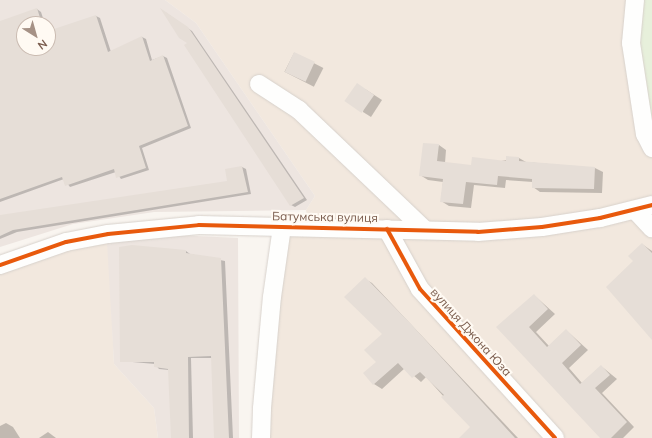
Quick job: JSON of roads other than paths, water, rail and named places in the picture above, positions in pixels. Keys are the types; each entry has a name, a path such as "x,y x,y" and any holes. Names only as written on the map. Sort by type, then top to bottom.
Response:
{"street":[{"path":"635,0 632,43 646,134 652,148"},
{"name":"Батумська вулиця","path":"259,84 299,110 425,230"},
{"path":"644,207 652,228"},
{"name":"Батумська вулиця","path":"0,265 66,242 108,234 199,225 478,232 542,227 644,207"},
{"path":"261,438 262,408 272,297 282,227"},
{"name":"вулиця Джона Юза","path":"387,229 420,289 555,438"}]}
